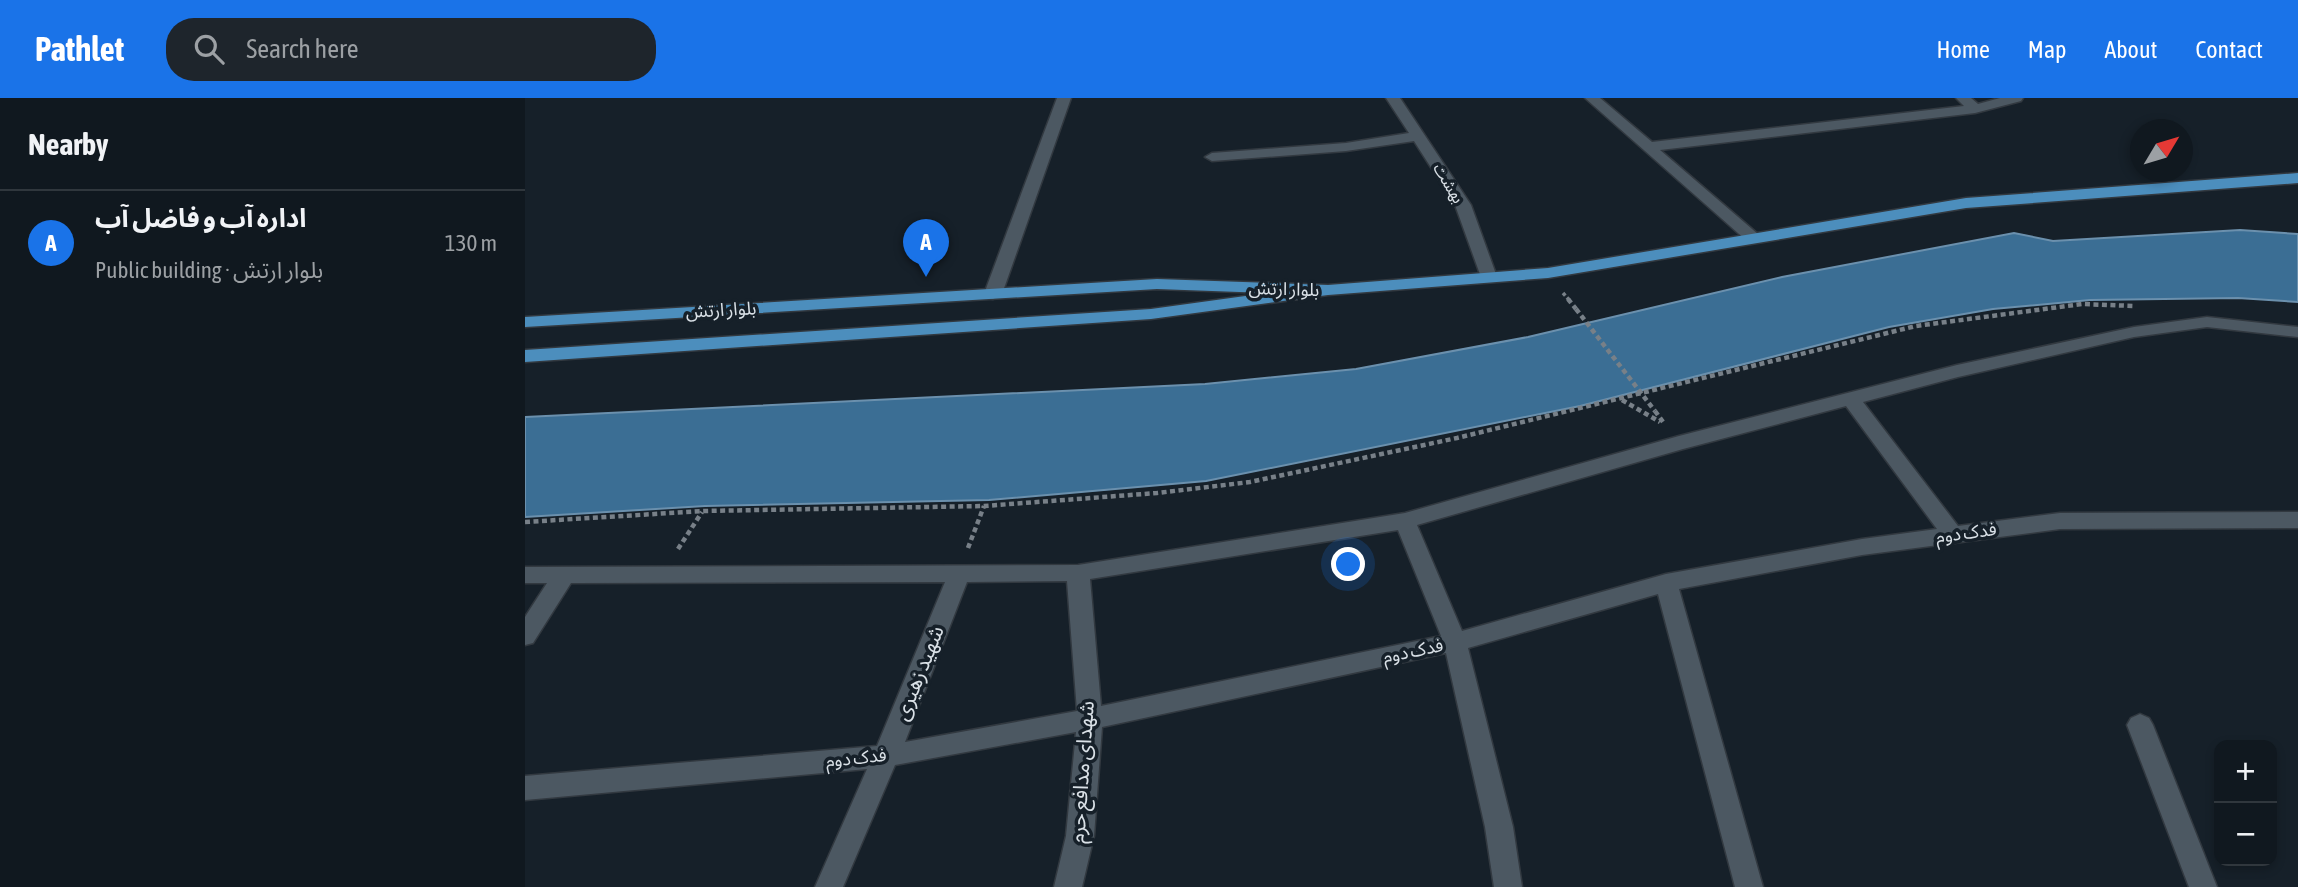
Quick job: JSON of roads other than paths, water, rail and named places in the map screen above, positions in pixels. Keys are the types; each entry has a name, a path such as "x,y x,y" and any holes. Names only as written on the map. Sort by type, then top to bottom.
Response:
{"main road":[{"path":"1328,290 1548,272 1966,203 2298,177"},
{"name":"بلوار ارتش","path":"525,322 1157,284 1328,290"},
{"name":"بلوار ارتش","path":"525,356 1151,314 1328,290"}],"street":[{"path":"993,294 1063,98"},
{"name":"بهشت","path":"1393,98 1463,205 1489,277"},
{"path":"1592,98 1753,238"},
{"path":"1963,98 1975,109"},
{"path":"1649,147 1975,109 2016,98"},
{"path":"1212,157 1346,147 1420,136"},
{"path":"525,575 1078,573 1405,521 1679,443 1957,370 2134,332 2207,322 2298,332"},
{"path":"1850,398 1953,535"},
{"name":"فدک دوم","path":"525,788 886,756 1090,719 1455,642 1666,583 1862,547 2060,521 2298,520"},
{"path":"1405,521 1455,642 1499,827 1509,887"},
{"name":"شهید زهیری","path":"829,887 886,756 959,573"},
{"name":"شهدای مدافع حرم","path":"1068,887 1080,836 1090,719 1078,573"},
{"path":"525,636 564,575"},
{"path":"1666,583 1749,887"},
{"path":"2140,726 2203,887"}],"water":[{"path":"2240,230 2298,234 2298,302 2238,298 2090,300 1993,309 1889,327 1580,406 1206,481 989,500 705,506 525,517 525,417 1205,384 1356,369 1528,337 1782,277 2014,233 2053,241"}],"place":[{"name":"اداره آب و فاضل آب","path":"926,277"}]}
